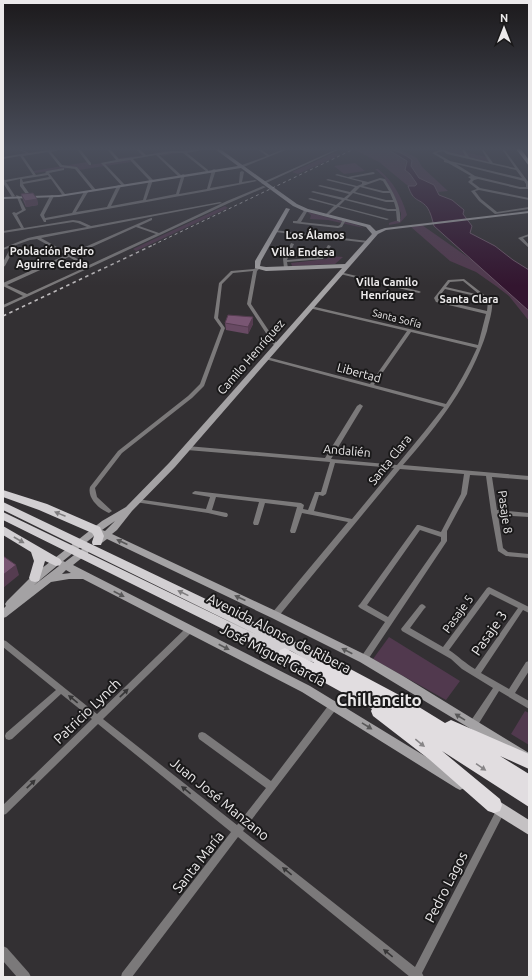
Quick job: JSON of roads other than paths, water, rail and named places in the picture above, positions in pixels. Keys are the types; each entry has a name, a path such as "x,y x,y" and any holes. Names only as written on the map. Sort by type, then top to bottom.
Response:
{"highway":[{"path":"3,493 43,507 96,530 99,536 96,551"},
{"name":"Avenida Alonso de Ribera","path":"3,506 60,538"},
{"name":"Avenida Alonso de Ribera","path":"3,516 96,551 319,659 396,701 529,783"},
{"path":"3,530 61,564"},
{"path":"36,549 40,561 36,578"},
{"name":"Avenida Alonso de Ribera","path":"96,551 431,735 529,799"},
{"path":"344,686 411,736 497,807"},
{"path":"396,701 529,762"}],"main road":[{"path":"3,198 15,196 64,195"},
{"path":"275,195 286,204 288,209"},
{"path":"279,195 306,210"},
{"path":"288,209 306,210 385,229"},
{"path":"288,209 257,263 257,269 348,266"},
{"name":"Camilo Henríquez","path":"3,613 36,578 61,564 96,551 106,535 187,448 375,234 385,229 528,212"},
{"path":"368,226 375,234"},
{"path":"328,267 341,274"},
{"name":"Camilo Henríquez","path":"3,613 48,580 64,560 66,554 96,530 129,509"},
{"path":"96,530 364,659 529,759"},
{"name":"José Miguel García","path":"61,564 288,679 334,705 529,828"},
{"path":"48,580 69,576 84,576"}],"street":[{"path":"74,213 84,195"},
{"path":"109,207 116,195"},
{"path":"144,201 146,195"},
{"path":"44,219 177,195"},
{"path":"3,307 243,195"},
{"path":"325,195 388,210 398,210"},
{"path":"327,215 350,195"},
{"path":"359,195 386,201 394,201"},
{"path":"392,195 398,210 399,221"},
{"path":"476,195 496,213 529,208"},
{"path":"508,195 529,199"},
{"path":"15,196 24,210 14,214 23,229"},
{"path":"48,225 42,214 52,196"},
{"path":"310,199 387,219"},
{"path":"3,249 37,237 228,202"},
{"path":"306,210 296,223 338,227 341,226 344,220"},
{"path":"3,285 162,214"},
{"path":"3,232 75,221 90,227"},
{"path":"136,226 158,234"},
{"path":"276,231 368,242"},
{"path":"529,235 520,238 529,246"},
{"path":"37,237 89,267"},
{"path":"3,266 15,244"},
{"path":"286,268 285,261 292,244"},
{"path":"285,261 322,258 329,246"},
{"path":"109,511 96,500 92,493 92,488 120,452 190,397 202,384 223,328 216,318 220,284 232,272 257,269 249,304 276,346"},
{"path":"341,274 419,292"},
{"path":"488,299 464,280 450,281 436,300 489,313"},
{"path":"392,286 395,282"},
{"path":"3,285 27,296"},
{"path":"444,288 488,299"},
{"name":"Santa Clara","path":"275,615 399,467 447,406 470,370 479,347 489,313 488,299"},
{"name":"Santa Sofía","path":"311,307 479,347"},
{"path":"371,386 410,331"},
{"name":"Libertad","path":"267,358 447,406"},
{"path":"310,513 317,493 322,494 330,461 360,406"},
{"name":"Andalién","path":"187,448 529,478"},
{"path":"364,659 444,541 444,531 464,494 467,473"},
{"name":"Pasaje 8","path":"489,475 499,546 502,552 510,555 529,556"},
{"path":"195,493 262,501 301,508 310,513 353,521"},
{"path":"208,511 214,495"},
{"path":"137,501 225,514"},
{"path":"256,523 262,501"},
{"path":"293,531 301,508"},
{"path":"494,512 529,515"},
{"path":"389,621 362,606 419,526 444,536"},
{"name":"Pasaje 5","path":"444,651 489,590 526,609"},
{"path":"422,608 405,629 454,657 465,667 529,705"},
{"name":"Pasaje 3","path":"476,674 526,609"},
{"name":"Patricio Lynch","path":"3,811 189,630"},
{"name":"Juan José Manzano","path":"3,643 417,976"},
{"path":"510,694 529,664"},
{"path":"473,725 498,687"},
{"path":"9,736 61,690"},
{"name":"Santa María","path":"126,977 334,705"},
{"path":"202,736 272,787"},
{"name":"Pedro Lagos","path":"417,976 497,807"},
{"path":"3,952 25,977"}],"railway":[{"path":"153,245 258,195"},
{"path":"3,316 155,244"}],"district":[{"name":"Los Álamos","path":"315,235"},
{"name":"Villa Endesa","path":"303,252"},
{"name":"Población Pedro Aguirre Cerda","path":"52,257"},
{"name":"Villa Camilo Henríquez","path":"387,288"},
{"name":"Santa Clara","path":"469,299"},
{"name":"Chillancito","path":"379,700"}]}
